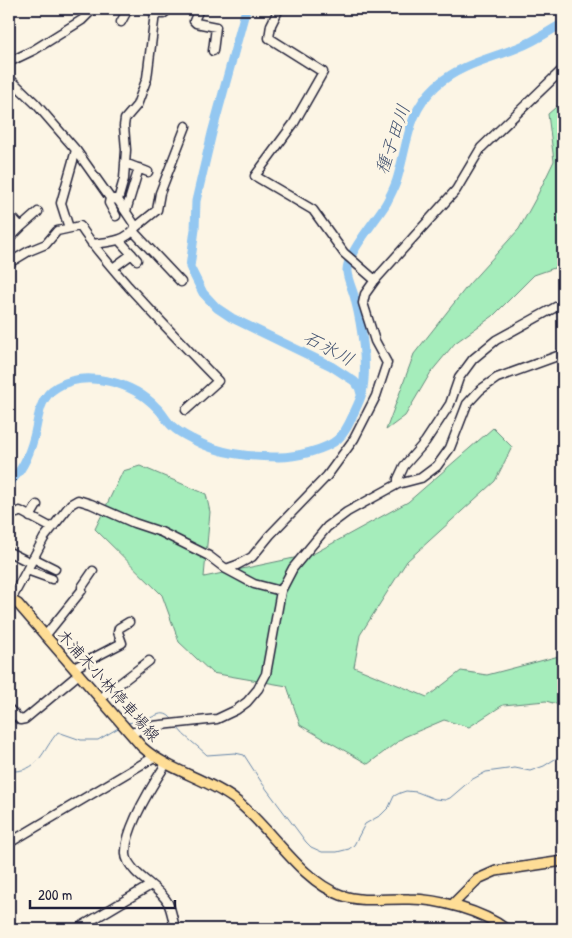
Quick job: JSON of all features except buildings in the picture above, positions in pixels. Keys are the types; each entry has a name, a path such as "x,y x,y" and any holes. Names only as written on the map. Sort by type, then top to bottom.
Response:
{"main road":[{"name":"木浦木小林停車場線","path":"10,600 18,604 154,757 221,790 235,799 264,825 297,863 316,880 335,893 359,899 412,899 452,905 493,925 506,929"},
{"path":"452,905 478,879 496,871 563,861"}],"street":[{"path":"9,62 34,50 82,20 93,9"},
{"path":"121,22 128,9"},
{"path":"116,216 109,203 114,199 124,179 125,119 137,105 147,78 152,11 163,14 169,9"},
{"path":"198,9 194,21 216,27 213,51"},
{"path":"279,9 271,26 269,38 323,72 294,122 255,176 313,210 344,252 375,280"},
{"path":"226,569 252,557 270,535 327,476 354,439 376,396 387,363 375,341 363,303 365,294 375,280 456,190 482,148 560,71"},
{"path":"9,78 36,104 76,150 114,199 126,211 134,229 181,282"},
{"path":"92,244 120,240 157,210 160,193 186,126"},
{"path":"69,228 61,203 76,150"},
{"path":"125,163 148,172"},
{"path":"126,211 139,168"},
{"path":"9,239 38,212"},
{"path":"9,214 21,227"},
{"path":"9,263 29,250 46,244 57,231 80,226 92,244 153,313 218,381 186,410"},
{"path":"113,268 135,257 120,240"},
{"path":"398,484 398,479 404,466 424,442 450,404 459,378 473,359 496,340 563,303"},
{"path":"131,733 152,726 216,719 236,710 247,702 258,689 266,674 281,591 294,568 327,527 346,512 398,484 421,478 438,466 450,448 467,404 480,390 497,378 563,354"},
{"path":"10,600 44,538 71,504 78,500 161,532 209,556 226,569 254,584 281,591"},
{"path":"30,517 37,505"},
{"path":"17,513 20,511 52,528"},
{"path":"9,552 31,564 52,580"},
{"path":"31,564 55,568"},
{"path":"45,636 82,590 92,571"},
{"path":"9,584 17,589"},
{"path":"59,619 65,626"},
{"path":"9,709 20,720 25,719 76,671 122,643 118,632 119,628 129,622"},
{"path":"100,698 150,661"},
{"path":"9,843 154,757"},
{"path":"166,764 150,790 131,829 126,852 129,863 136,872 167,902 175,929"},
{"path":"77,929 151,885"}],"green space":[{"path":"563,101 563,265 534,275 493,316 455,343 431,372 405,416 386,430 414,354 469,284 519,229 536,198 554,161 548,114"},
{"path":"493,428 512,447 495,481 407,561 360,635 354,667 427,697 461,671 487,675 559,656 563,657 563,706 546,701 503,705 469,727 444,720 404,737 368,764 300,725 287,686 212,673 179,642 162,595 95,529 123,471 140,466 206,494 210,512 204,577 313,554 408,502"}],"waterway":[{"name":"石氷川","path":"246,9 212,133 196,201 195,229 190,267 203,293 217,308 232,318 331,366 354,381 359,387 361,394"},
{"name":"種子田川","path":"9,482 18,473 28,455 40,409 46,397 57,387 82,379 110,381 136,392 157,408 179,432 202,444 234,454 286,457 318,450 338,439 347,428 360,399 364,382 362,333 347,272 348,265 356,247 383,209 393,189 414,117 427,96 436,86 454,73 529,43 563,23"},
{"path":"128,723 162,714 172,719"},
{"path":"9,771 19,771 34,764 58,732 81,740 98,740 120,727"},
{"path":"177,727 207,755 235,753 244,755 262,783 306,842 311,847 322,852 337,852 349,849 354,845 365,824 381,815 389,807 394,796 400,793 406,791 417,792 435,799 445,800 471,780 486,772 515,768 530,771 544,766 563,754"},
{"path":"367,929 380,929"}]}
